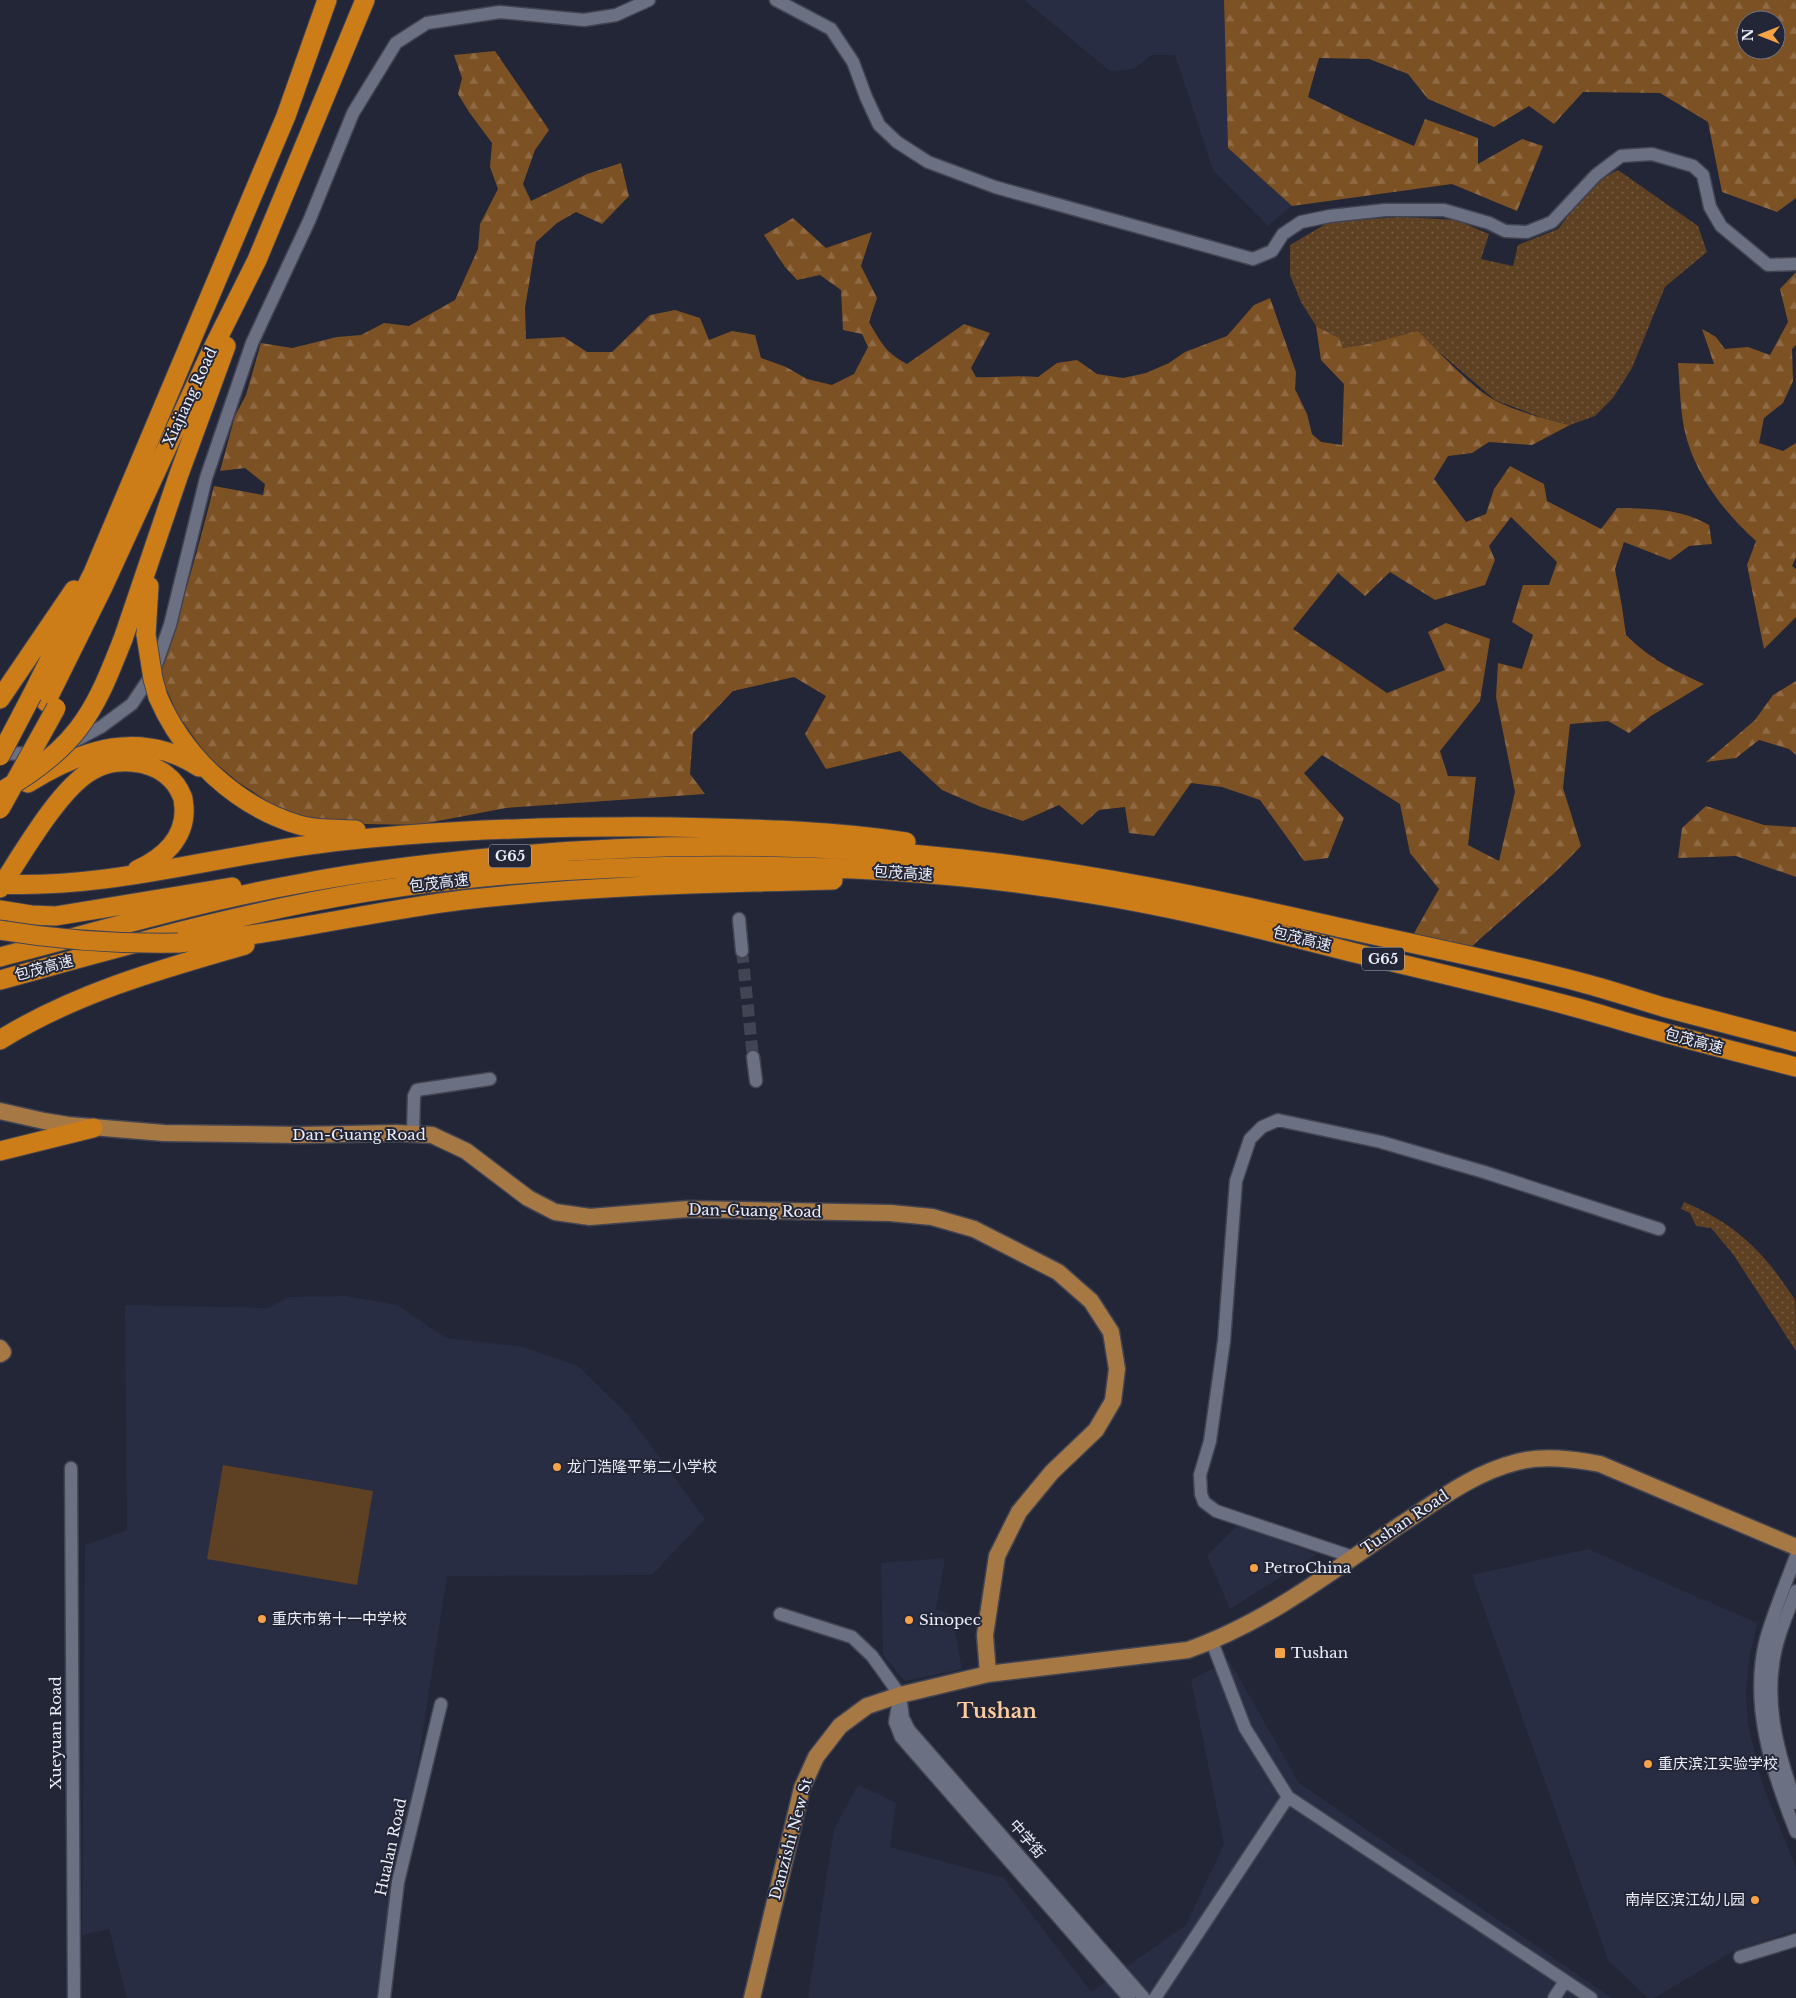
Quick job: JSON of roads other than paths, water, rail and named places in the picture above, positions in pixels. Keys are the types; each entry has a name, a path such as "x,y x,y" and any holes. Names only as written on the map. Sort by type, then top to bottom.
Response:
{"highway":[{"name":"Xiajiang Road","path":"0,755 45,702 82,597 286,116 327,0"},
{"name":"Xiajiang Road","path":"0,790 103,588 201,373 257,260 365,0"},
{"path":"0,790 35,769 58,750 78,729 95,702 123,639 178,477 257,260"},
{"path":"0,699 78,584 130,483"},
{"path":"160,532 150,585 146,635 153,679 158,698 175,730 198,760 215,777"},
{"path":"0,809 45,702"},
{"path":"0,802 29,782 72,759 93,751 114,747 139,746 157,749 195,765 262,808 300,825 410,833"},
{"path":"0,888 76,781 91,770 109,763 127,760 145,764 160,771 175,783 183,797 184,815 180,832 173,844 162,855 148,865 116,878"},
{"path":"0,884 70,884 315,844 410,833 522,828 712,828 810,832 903,841 1030,867"},
{"name":"包茂高速","path":"0,957 185,909 303,883 430,864 594,850 774,848 859,850 963,859 1093,876 1282,915 1582,983 1659,1006 1796,1042"},
{"name":"包茂高速","path":"0,980 244,916 368,892 473,878 603,869 708,866 836,868 964,877 1092,894 1229,921 1575,1007 1652,1030 1796,1067"},
{"path":"0,930 52,938 100,942 178,943 235,937 461,901 528,894 644,885 964,877"},
{"path":"0,910 31,915 55,916 212,890 303,883"},
{"path":"0,1040 56,1010 118,985 207,956 348,918"},
{"path":"0,1151 93,1128"}],"main road":[{"name":"Dan-Guang Road","path":"0,1111 44,1121 93,1128 210,1135 413,1133 432,1136 466,1151 528,1198 555,1212 590,1217 688,1209 890,1213 932,1217 974,1229 1058,1272 1091,1301 1112,1332 1117,1369 1113,1401 1096,1430 1052,1472 1019,1512 997,1556 985,1635 988,1674"},
{"name":"Tushan Road","path":"988,1674 1188,1650 1212,1642 1316,1583 1460,1486 1518,1461 1571,1459 1600,1464 1796,1547"},
{"name":"Danzishi New St","path":"752,1998 802,1788 816,1757 840,1726 868,1706 900,1695 988,1674"}],"street":[{"path":"0,755 39,753 62,747 82,738 101,727 132,704 154,671 163,649 206,478 252,343 309,221 353,114 396,42 427,23 501,6 584,20 616,15 650,0"},
{"path":"776,0 831,29 853,62 879,125 897,142 928,162 995,187 1253,259 1272,252 1283,234 1302,222 1330,216 1385,210 1444,210 1489,223 1505,231 1527,232 1552,222 1596,175 1621,156 1652,154 1693,166 1703,175 1710,207 1721,226 1768,265 1796,264"},
{"path":"739,919 742,950"},
{"path":"753,1057 756,1081"},
{"path":"413,1133 414,1096 417,1090 490,1079"},
{"path":"1353,1557 1216,1511 1204,1502 1201,1494 1200,1475 1210,1441 1224,1342 1236,1181 1250,1139 1262,1126 1278,1120 1381,1142 1484,1172 1659,1229"},
{"name":"Xueyuan Road","path":"71,1468 74,1998"},
{"path":"1796,1556 1766,1638 1760,1687 1762,1715 1773,1768 1796,1832"},
{"path":"1796,1591 1777,1643 1771,1687 1777,1738 1796,1803"},
{"name":"中学街","path":"780,1614 852,1637 872,1656 900,1695 903,1718 909,1730 1144,1998"},
{"path":"1212,1642 1245,1728 1288,1797 1591,1998"},
{"name":"中学街","path":"900,1695 896,1722 901,1737 1129,1998"},
{"name":"Hualan Road","path":"384,1998 398,1882 441,1704"},
{"path":"1155,1998 1288,1797"},
{"path":"1740,1957 1796,1940"},
{"path":"1554,1998 1565,1981"}],"tunnel":[{"path":"742,951 753,1057"}],"place":[{"name":"龙门浩隆平第二小学校","path":"557,1467"},
{"name":"PetroChina","path":"1254,1568"},
{"name":"重庆市第十一中学校","path":"262,1619"},
{"name":"Sinopec","path":"909,1620"},
{"name":"Tushan","path":"1280,1653"},
{"name":"重庆滨江实验学校","path":"1648,1764"},
{"name":"南岸区滨江幼儿园","path":"1755,1900"}],"district":[{"name":"Tushan","path":"997,1711"}]}
